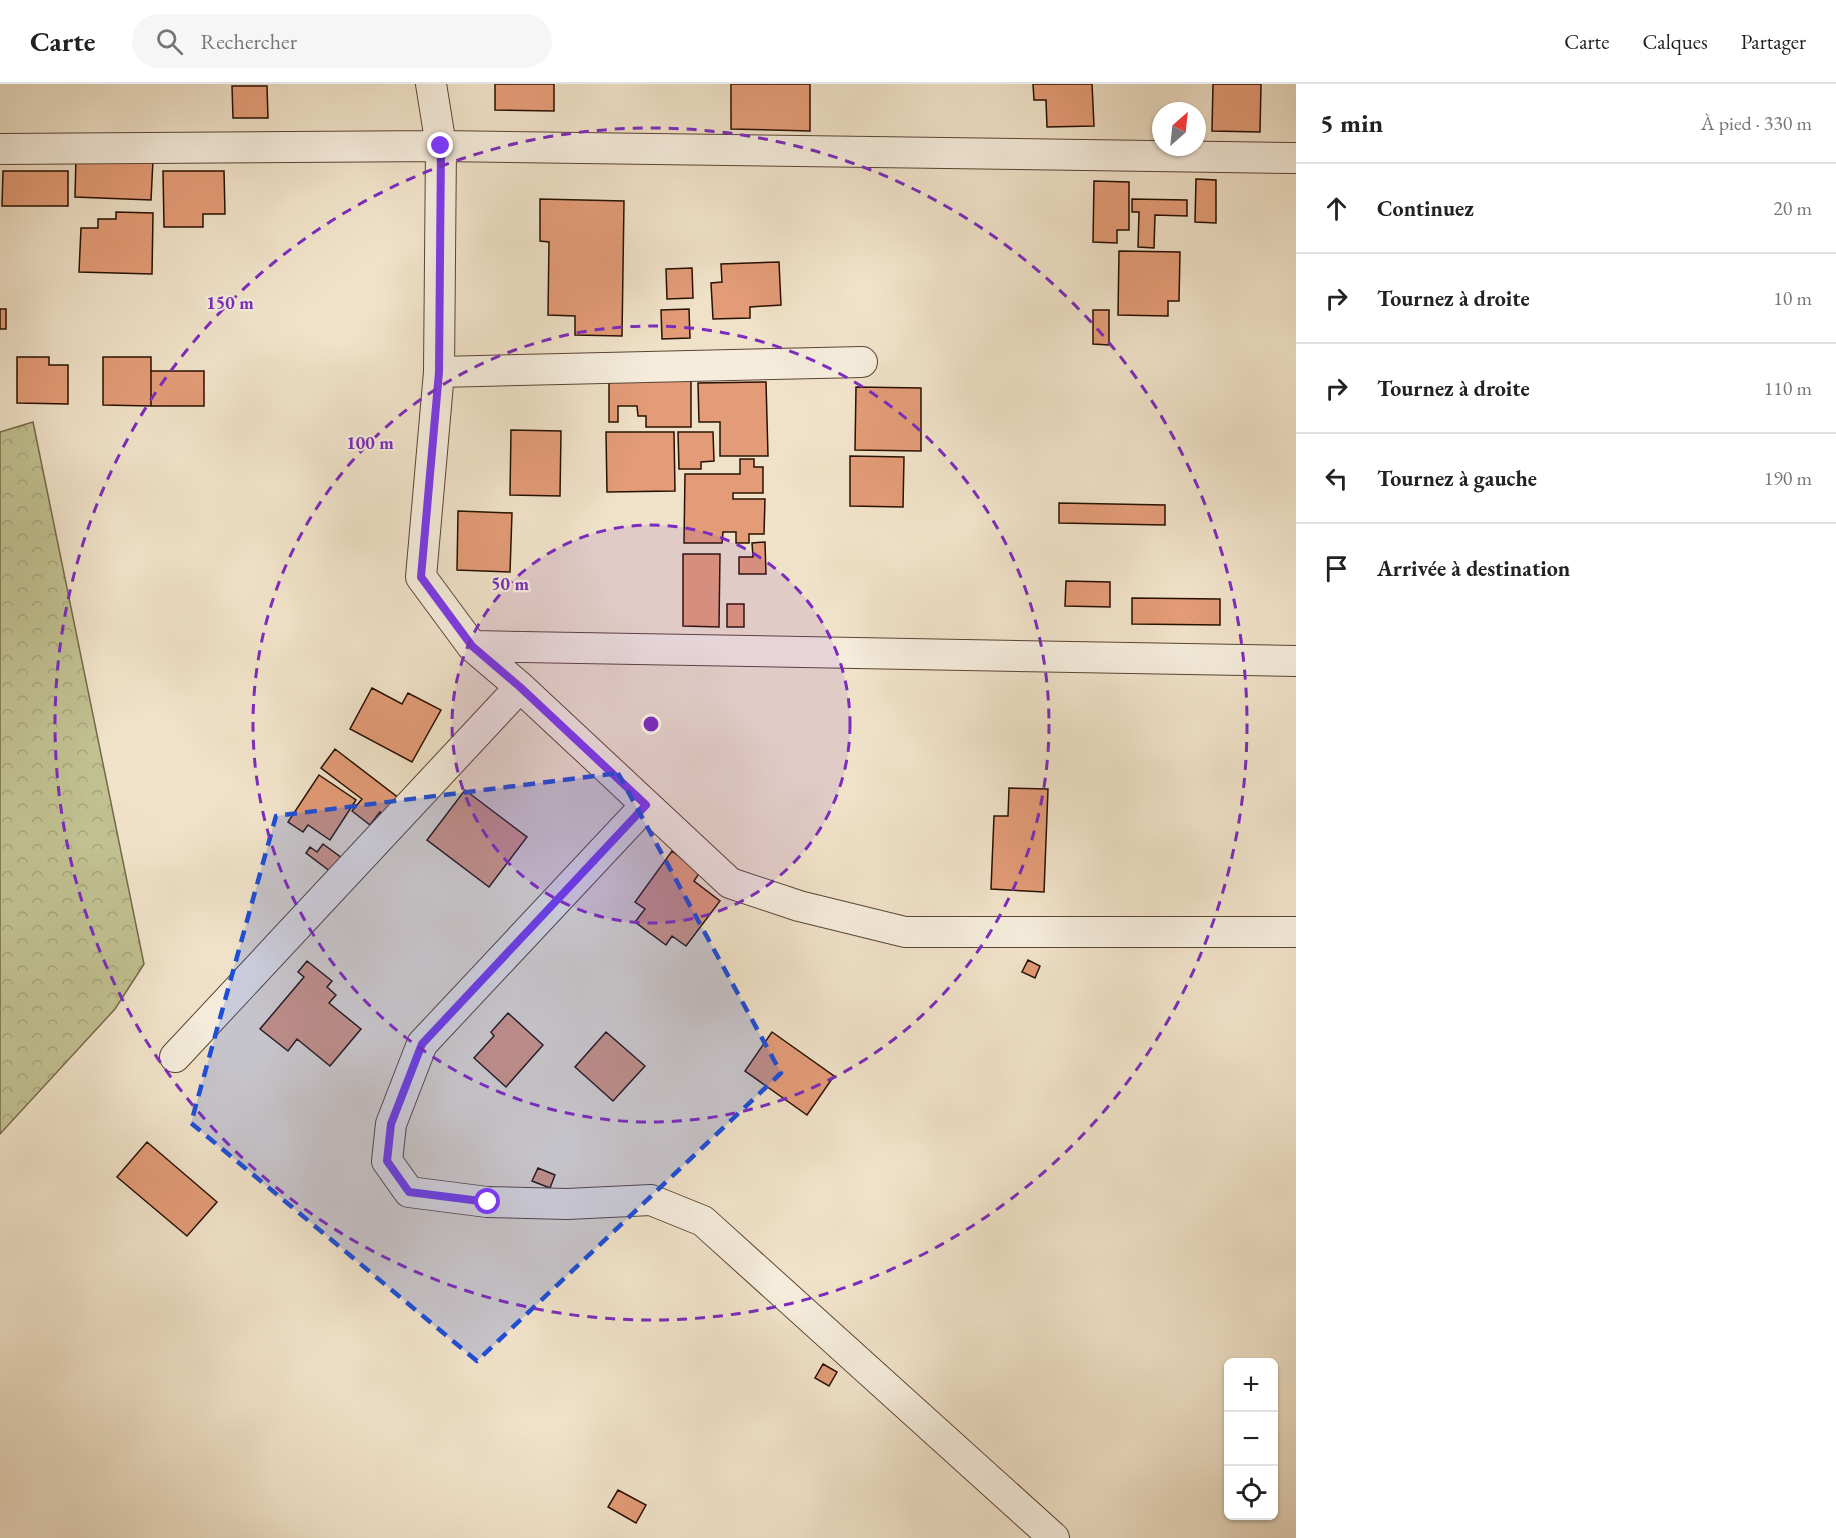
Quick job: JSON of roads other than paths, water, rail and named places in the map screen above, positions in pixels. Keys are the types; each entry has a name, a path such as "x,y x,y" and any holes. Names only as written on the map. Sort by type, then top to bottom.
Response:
{"street":[{"path":"431,84 441,146 439,372 421,577 472,646 520,687 730,883 799,906 905,932 1296,932"},
{"path":"0,149 441,146 1296,158"},
{"path":"439,372 862,362"},
{"path":"472,646 1296,661"},
{"path":"175,1057 520,687"},
{"path":"646,805 422,1044 391,1124 387,1161 409,1192 488,1202 567,1204 651,1200 703,1221 1054,1538"}]}
